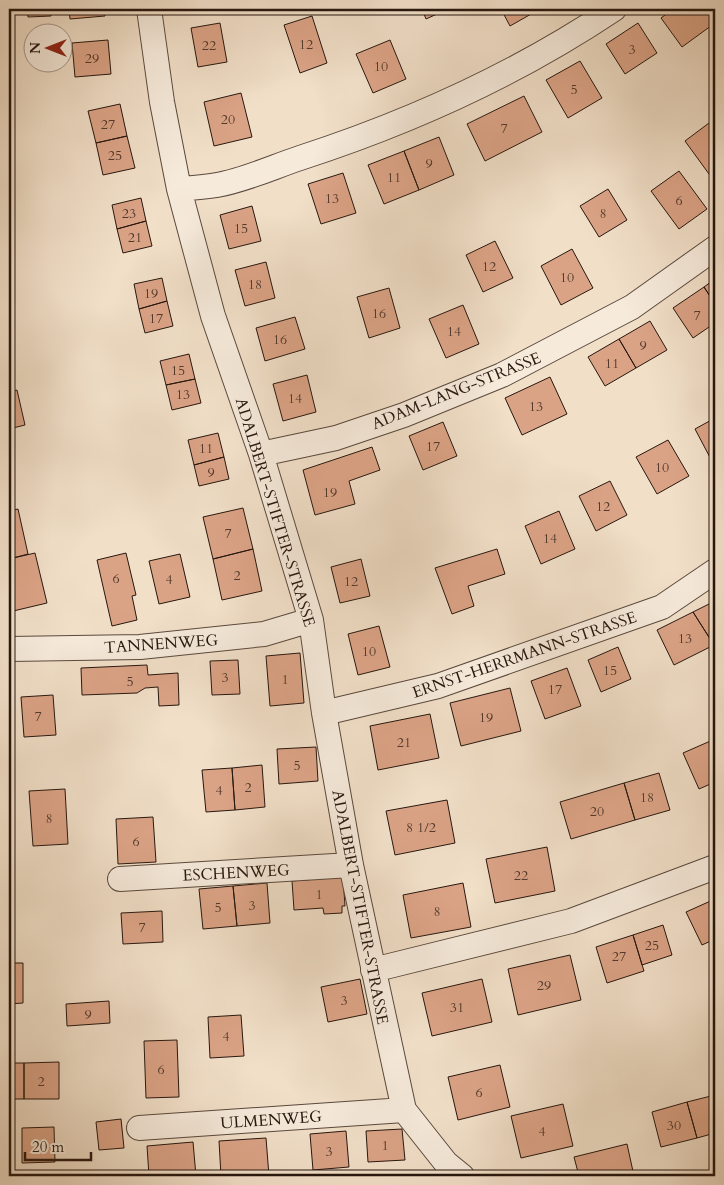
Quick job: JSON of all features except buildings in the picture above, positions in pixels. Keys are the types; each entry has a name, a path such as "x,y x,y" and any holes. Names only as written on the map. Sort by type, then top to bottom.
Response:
{"street":[{"name":"ADALBERT-STIFTER-STRASSE","path":"149,9 162,102 179,189 213,316 261,454 311,620 324,713 351,865 404,1110 446,1163 462,1176"},
{"path":"179,189 218,185 363,138 434,108 506,73 568,40 614,9"},
{"name":"ADAM-LANG-STRASSE","path":"261,454 336,438 404,415 502,375 632,307 679,276 715,248"},
{"name":"ERNST-HERRMANN-STRASSE","path":"324,713 438,686 662,607 715,571"},
{"name":"TANNENWEG","path":"9,649 140,647 264,634 311,620"},
{"name":"ESCHENWEG","path":"120,879 351,865"},
{"path":"373,970 571,921 715,867"},
{"name":"ULMENWEG","path":"139,1128 404,1110"}]}
